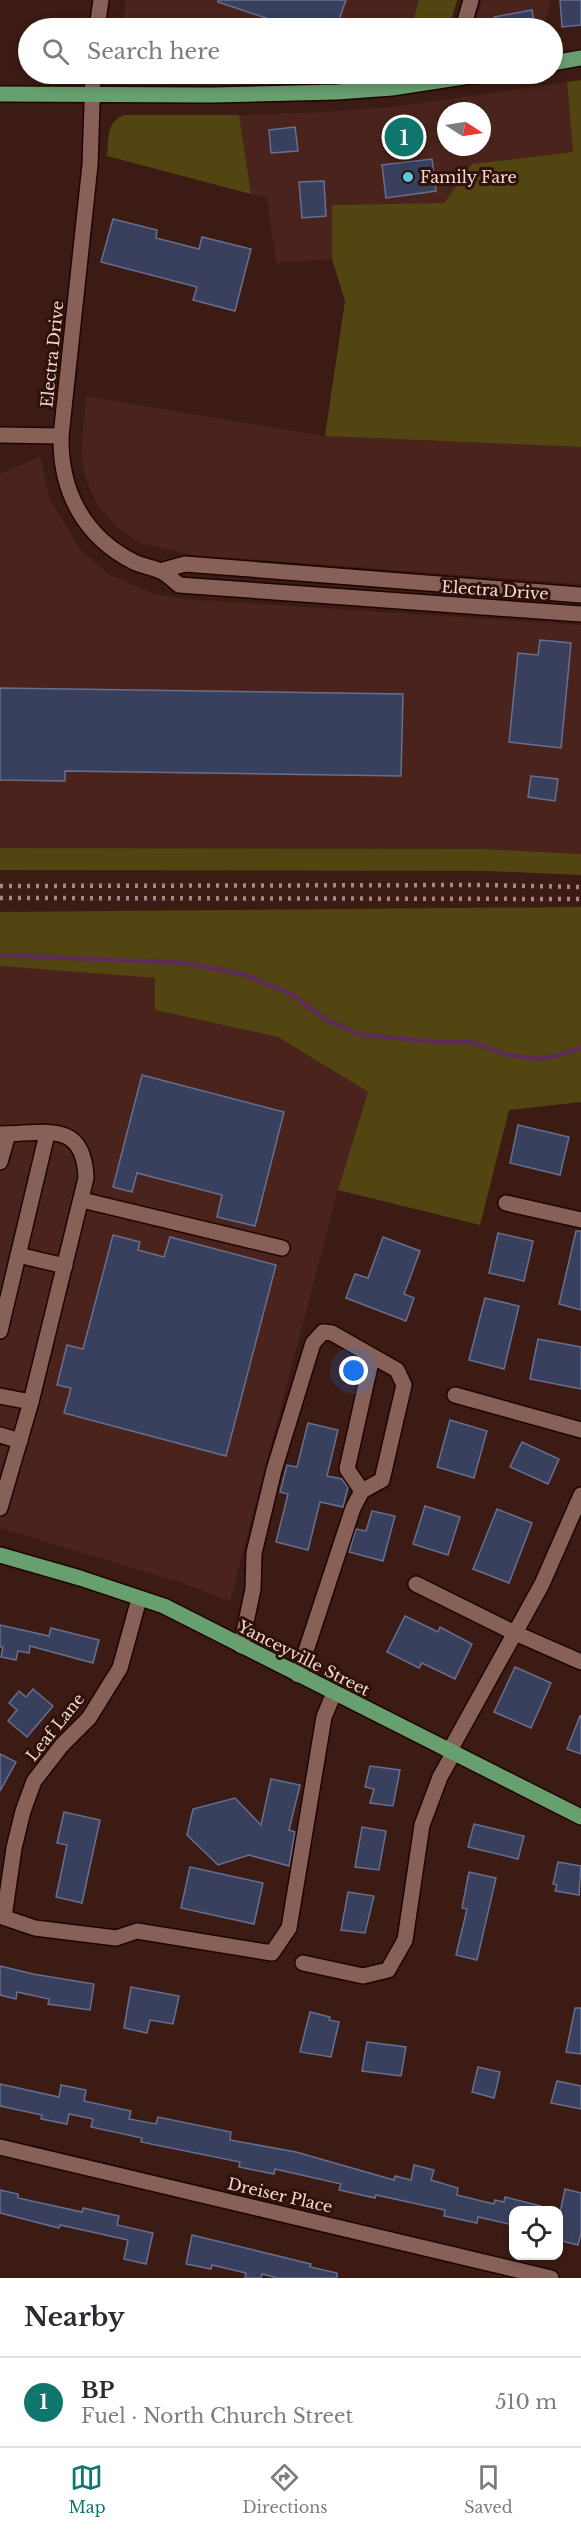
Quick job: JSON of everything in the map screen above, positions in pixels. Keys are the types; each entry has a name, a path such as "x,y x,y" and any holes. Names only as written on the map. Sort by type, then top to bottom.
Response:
{"main road":[{"path":"563,61 581,58"},
{"path":"0,94 337,92 413,84"},
{"name":"Yanceyville Street","path":"0,1555 164,1606 581,1817"}],"street":[{"path":"98,18 100,0"},
{"path":"466,18 471,0"},
{"name":"Electra Drive","path":"92,84 90,165 61,436 61,462 64,478 78,509 89,525 116,551 135,562 160,571 180,585 581,614"},
{"path":"0,435 61,436"},
{"name":"Electra Drive","path":"160,571 185,564 581,595"},
{"path":"461,606 462,585"},
{"path":"0,1162 4,1134 69,1136 79,1144 86,1158 86,1178 82,1200 20,1441 0,1509"},
{"path":"0,1332 47,1134"},
{"path":"82,1200 282,1248"},
{"path":"506,1203 581,1220"},
{"path":"18,1255 65,1266"},
{"path":"241,1646 252,1589 254,1553 274,1470 313,1342 323,1332 332,1333 396,1370 404,1385 382,1480 362,1491 353,1508 298,1675"},
{"path":"362,1491 347,1468 372,1357"},
{"path":"455,1395 581,1430"},
{"path":"0,1396 30,1402"},
{"path":"0,1435 20,1441"},
{"path":"303,1963 363,1976 388,1970 405,1940 422,1825 440,1777 514,1633 542,1584 581,1495"},
{"path":"416,1584 514,1633 581,1662"},
{"name":"Leaf Lane","path":"2,1916 14,1848 23,1811 34,1781 62,1745 89,1718 120,1668 139,1599"},
{"path":"2,1916 35,1928 116,1938 137,1931 272,1953 289,1928 324,1717 334,1693"},
{"name":"Dreiser Place","path":"0,2147 551,2278"}],"shaded area":[{"path":"126,0 419,0 414,18 124,18"},
{"path":"419,0 457,0 452,18 414,18"},
{"path":"482,0 551,0 546,18 477,18"},
{"path":"581,80 581,447 325,436 345,301 332,259 332,205 444,203 472,164 573,152 567,82"},
{"path":"567,82 573,152 473,164 444,203 332,205 332,259 276,263 267,198 251,194 239,115 328,112 400,106"},
{"path":"124,115 239,115 251,194 107,156 111,127 118,118"},
{"path":"86,396 325,436 581,447 581,584 192,555 140,543 116,526 96,503 85,476 81,455"},
{"path":"40,457 50,499 80,549 108,574 152,593 186,599 581,625 581,854 485,849 0,848 0,474"},
{"path":"0,848 485,849 581,854 581,875 488,871 0,870"},
{"path":"581,907 581,1102 509,1110 480,1225 338,1190 368,1092 278,1037 155,1010 155,978 0,966 0,912"},
{"path":"0,966 156,978 155,1010 278,1037 368,1092 338,1190 230,1601 179,1582 0,1528"}],"building":[{"path":"218,0 346,0 340,18 266,18 218,2"},
{"path":"560,0 581,0 581,25 563,27"},
{"path":"532,10 533,18 494,18"},
{"path":"295,127 298,151 271,153 269,130"},
{"path":"432,159 436,191 386,198 382,165"},
{"path":"324,181 326,216 302,218 299,182"},
{"path":"113,219 157,230 156,238 199,249 202,237 251,249 235,311 193,300 197,287 101,262"},
{"path":"540,640 571,643 561,748 509,742 518,653 538,655"},
{"path":"0,688 403,694 401,776 65,771 65,781 0,780"},
{"path":"531,776 558,779 555,801 528,797"},
{"path":"142,1075 284,1112 255,1226 217,1217 222,1195 137,1173 132,1192 113,1187"},
{"path":"518,1125 569,1137 560,1175 510,1163"},
{"path":"576,1231 581,1231 581,1310 559,1304"},
{"path":"498,1233 533,1241 524,1281 489,1273"},
{"path":"113,1235 140,1242 138,1250 164,1257 170,1237 276,1265 226,1456 64,1413 71,1388 57,1385 67,1345 83,1349"},
{"path":"383,1237 420,1251 404,1294 414,1298 406,1321 346,1298 355,1274 368,1278"},
{"path":"485,1298 519,1306 504,1369 469,1360"},
{"path":"538,1339 581,1347 581,1389 530,1379"},
{"path":"450,1420 487,1431 474,1478 437,1467"},
{"path":"308,1423 338,1430 327,1476 342,1479 348,1487 343,1507 320,1502 308,1550 276,1542 288,1494 280,1492 287,1465 297,1467"},
{"path":"522,1442 559,1459 548,1484 510,1467"},
{"path":"425,1506 460,1517 448,1555 413,1544"},
{"path":"497,1509 532,1523 509,1583 473,1569"},
{"path":"372,1511 395,1516 383,1561 349,1552 356,1529 366,1531"},
{"path":"405,1616 438,1632 440,1627 472,1644 455,1679 422,1663 419,1668 387,1652"},
{"path":"0,1625 49,1636 51,1628 99,1640 93,1663 30,1646 29,1653 18,1651 16,1660 1,1657 3,1647 0,1647"},
{"path":"515,1667 551,1683 531,1728 494,1712"},
{"path":"33,1689 53,1706 27,1737 8,1721 17,1710 9,1703 19,1691 26,1697"},
{"path":"581,1716 581,1754 567,1749"},
{"path":"0,1754 16,1762 0,1791"},
{"path":"370,1766 400,1770 393,1806 370,1803 374,1789 365,1787"},
{"path":"271,1779 300,1785 289,1830 295,1832 289,1866 249,1855 218,1865 187,1835 193,1809 235,1798 261,1825"},
{"path":"64,1812 100,1820 82,1903 56,1897 67,1845 57,1843"},
{"path":"474,1824 524,1836 518,1859 468,1847"},
{"path":"362,1827 386,1831 379,1870 355,1867"},
{"path":"558,1862 581,1866 579,1895 555,1891 557,1885 553,1884"},
{"path":"190,1867 263,1883 254,1924 181,1908"},
{"path":"469,1872 496,1878 477,1960 456,1955 467,1909 462,1908"},
{"path":"348,1892 374,1896 365,1933 341,1930"},
{"path":"0,1966 94,1984 90,2010 48,2004 49,1999 17,1992 16,1999 0,1995"},
{"path":"131,1987 179,1996 173,2024 150,2020 147,2033 124,2028"},
{"path":"575,2008 581,2008 581,2054 566,2052"},
{"path":"310,2012 339,2022 331,2057 300,2052"},
{"path":"367,2042 406,2047 401,2076 362,2071"},
{"path":"478,2067 500,2072 494,2098 472,2092"},
{"path":"557,2081 581,2086 581,2109 551,2103"},
{"path":"0,2084 59,2097 61,2085 86,2090 84,2101 131,2111 129,2119 156,2124 158,2117 231,2132 230,2140 296,2152 394,2180 395,2176 411,2180 414,2165 434,2170 431,2180 458,2188 457,2195 494,2204 495,2200 504,2202 505,2197 541,2206 509,2206 509,2224 478,2217 477,2223 444,2216 445,2210 376,2195 375,2198 339,2190 341,2184 275,2169 274,2174 239,2167 240,2162 141,2142 142,2138 91,2127 93,2119 69,2114 67,2124 41,2119 42,2115 0,2106"},
{"path":"565,2189 581,2193 581,2233 578,2245 563,2241 561,2206"},
{"path":"0,2190 18,2194 18,2198 82,2212 83,2208 119,2216 117,2225 153,2233 146,2264 124,2259 128,2240 60,2225 59,2228 0,2213"},
{"path":"192,2235 311,2264 310,2267 337,2273 337,2278 278,2278 262,2274 261,2278 245,2278 246,2273 212,2265 211,2269 186,2264"}],"waterway":[{"path":"0,955 184,963 243,974 291,994 328,1021 362,1035 440,1042 471,1042 508,1055 539,1059 581,1048"}],"railway":[{"path":"0,886 481,885 581,887"},
{"path":"0,898 581,899"}],"place":[{"name":"BP","path":"404,137"},
{"name":"Family Fare","path":"408,177"}]}
